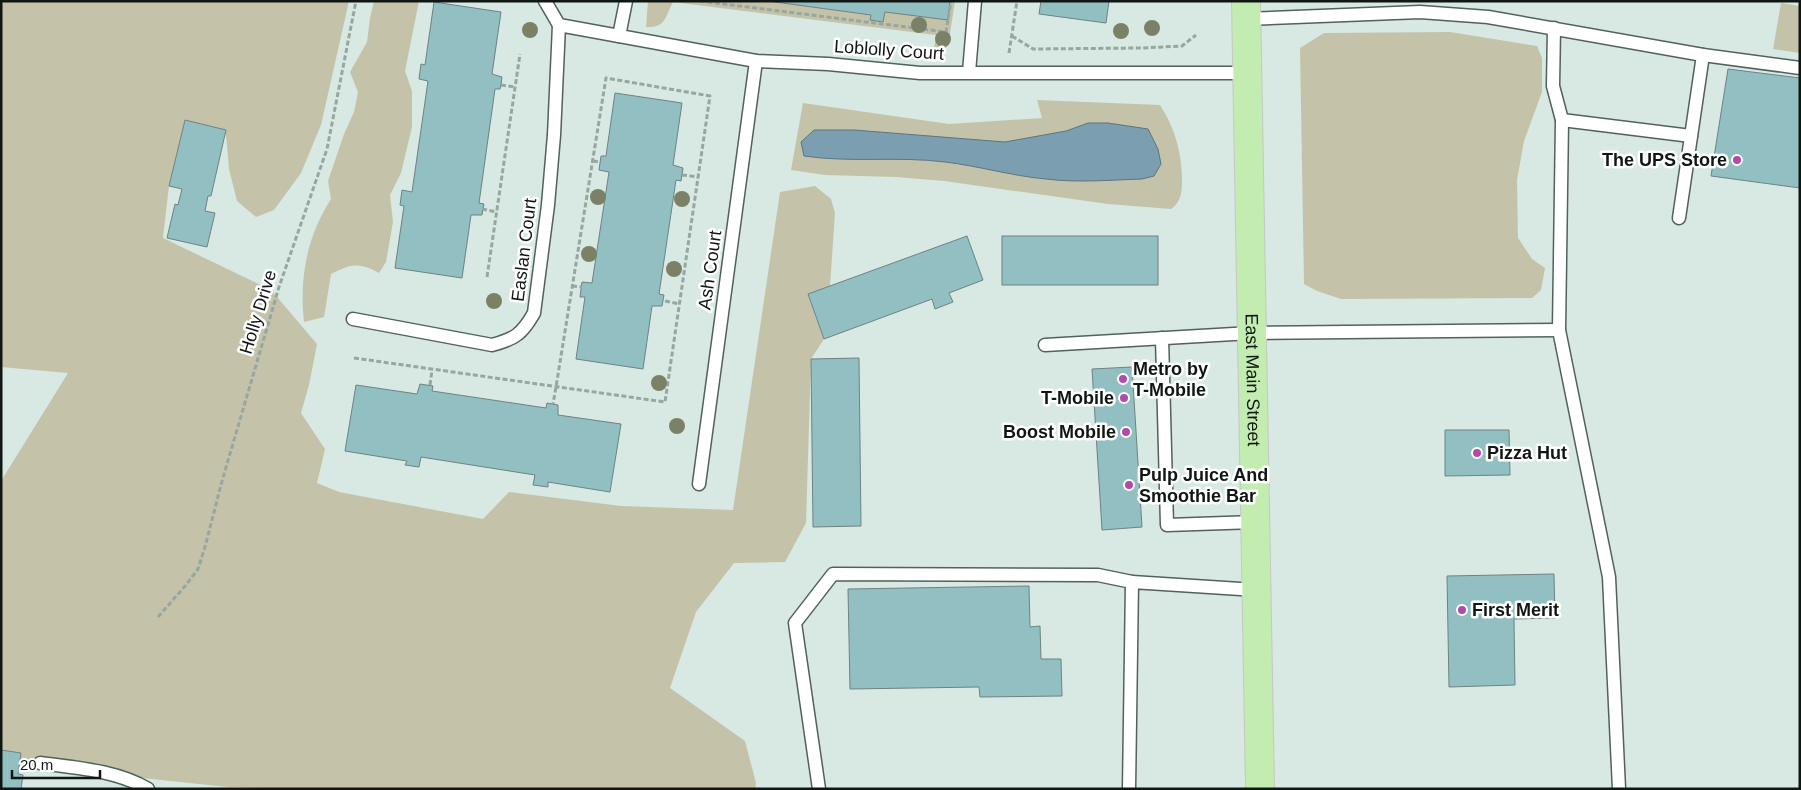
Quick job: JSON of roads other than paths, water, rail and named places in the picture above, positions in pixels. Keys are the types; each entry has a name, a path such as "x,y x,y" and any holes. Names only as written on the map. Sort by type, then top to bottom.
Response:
{"main road":[{"name":"East Main Street","path":"1246,10 1260,789"}],"lane":[{"path":"545,1 559,25"},
{"path":"619,36 626,1"},
{"path":"969,72 975,1"},
{"path":"1246,10 1420,12 1488,17 1703,55 1800,68"},
{"name":"Loblolly Court","path":"559,25 756,61 828,64 920,73 1247,72"},
{"name":"Easlan Court","path":"353,319 492,345 511,340 526,327 534,314 548,205 554,135 559,25"},
{"path":"1554,28 1553,86 1562,120 1559,330 1609,577 1619,789"},
{"path":"1679,218 1703,55"},
{"name":"Ash Court","path":"699,484 756,61"},
{"path":"1562,120 1691,136"},
{"path":"1044,345 1251,333 1559,330"},
{"path":"1162,338 1167,524 1254,522"},
{"path":"819,789 795,622 833,574 1098,575 1132,582 1256,590"},
{"path":"1129,789 1132,582"},
{"path":"40,763 88,769 135,781 148,789"}],"water":[{"path":"1088,123 1108,123 1148,129 1158,149 1161,164 1154,176 1142,179 1070,181 1033,178 927,160 822,158 804,156 801,142 814,130 854,130 1005,142 1066,131"}],"place":[{"name":"The UPS Store","path":"1737,160"},
{"name":"Metro by T-Mobile","path":"1123,379"},
{"name":"T-Mobile","path":"1124,398"},
{"name":"Boost Mobile","path":"1126,432"},
{"name":"Pizza Hut","path":"1477,453"},
{"name":"Pulp Juice And Smoothie Bar","path":"1129,485"},
{"name":"First Merit","path":"1462,610"}]}
